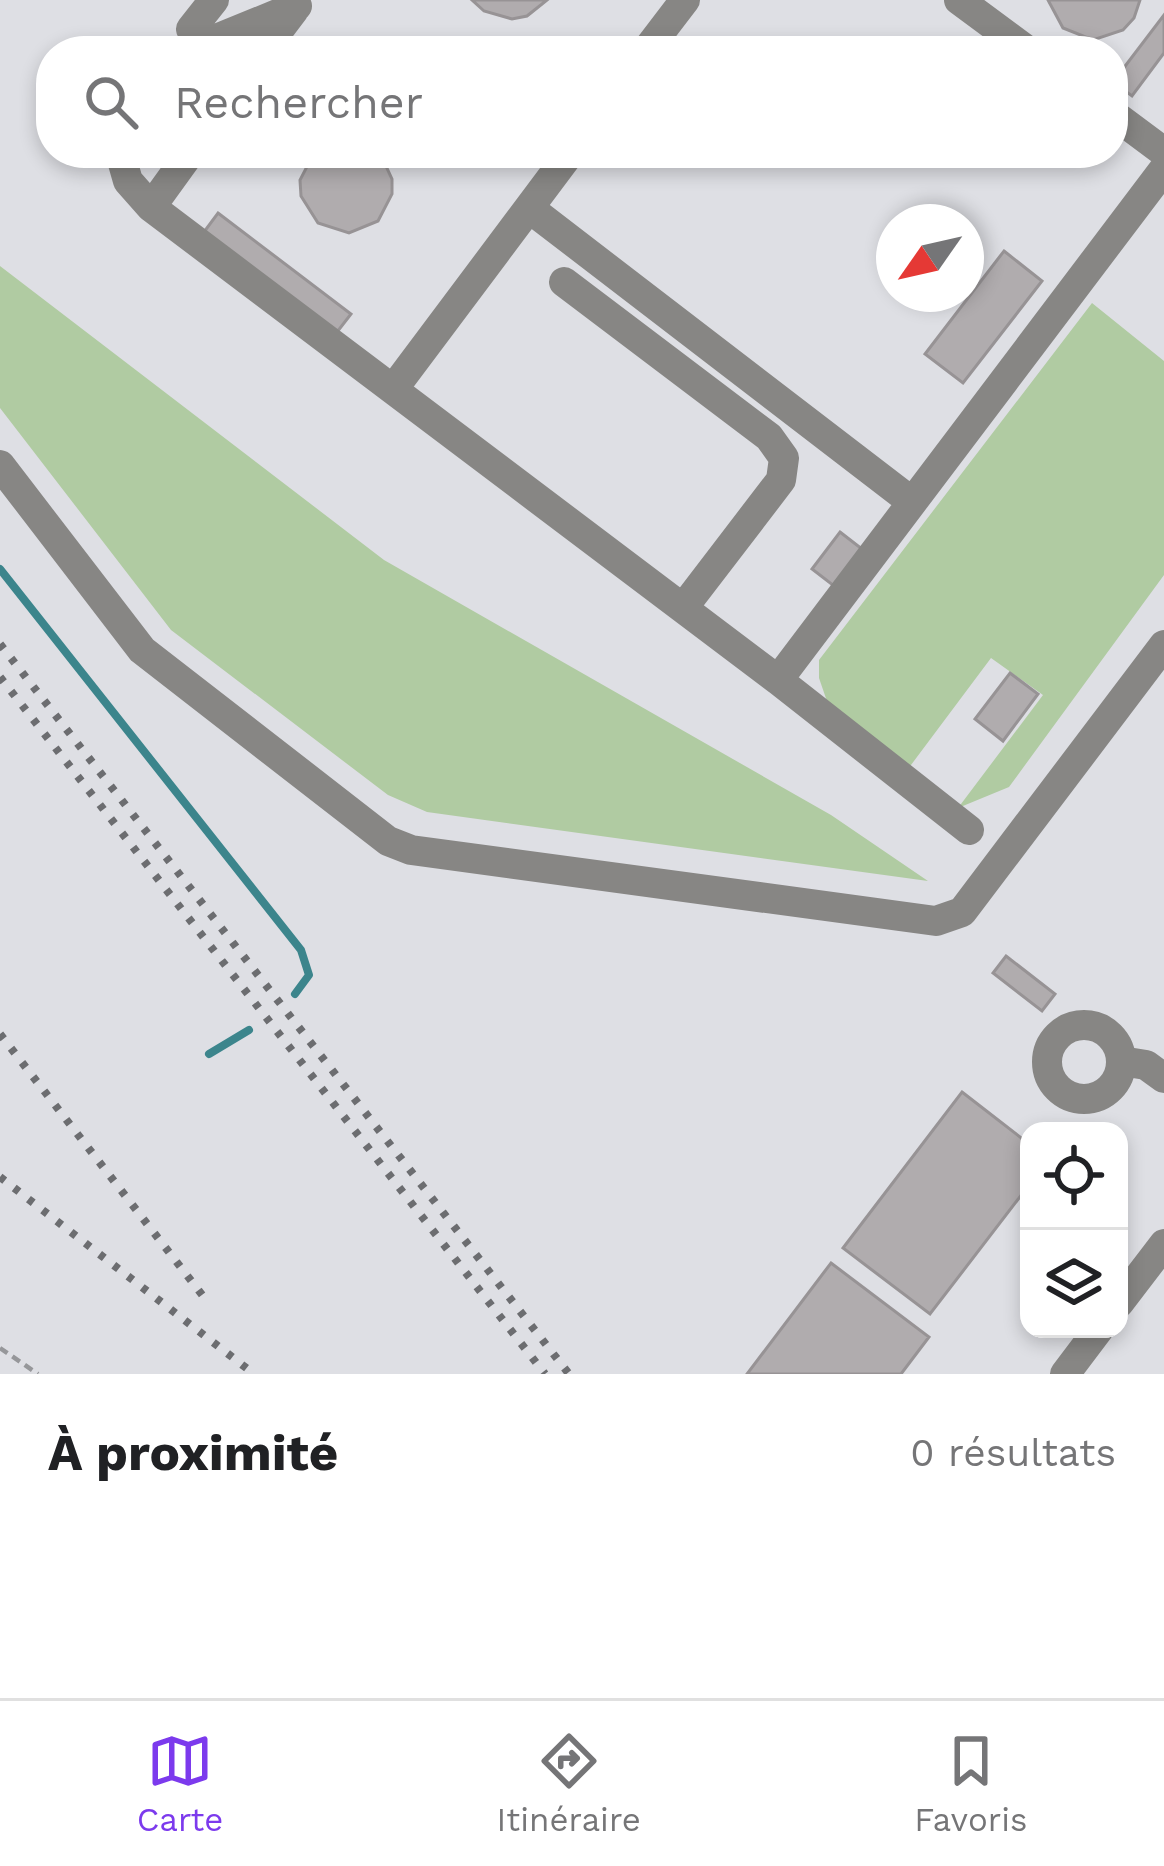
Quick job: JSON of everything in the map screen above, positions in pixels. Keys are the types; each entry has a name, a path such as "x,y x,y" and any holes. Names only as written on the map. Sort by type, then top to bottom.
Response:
{"lane":[{"path":"189,36 214,0"},
{"path":"199,36 266,0"},
{"path":"657,36 685,0"},
{"path":"959,0 1008,36"},
{"path":"206,36 299,3"},
{"path":"273,36 299,3"},
{"path":"1128,125 1164,152"},
{"path":"124,168 128,181 151,207 778,680 969,830"},
{"path":"151,207 179,168"},
{"path":"394,388 558,168"},
{"path":"778,680 1164,169"},
{"path":"529,208 913,502"},
{"path":"564,282 769,437 784,458 781,480 683,608"},
{"path":"0,465 142,650 388,841 411,850 936,921 962,912 1164,645"},
{"path":"1121,1061 1146,1065 1164,1078"},
{"path":"1128,1291 1164,1244"},
{"path":"1065,1374 1092,1338"}],"path":[{"path":"0,1348 38,1374"}],"green space":[{"path":"0,266 384,560 831,815 928,881 427,812 388,795 171,630 0,408"},
{"path":"1092,303 1164,361 1164,575 1009,787 958,808 1043,695 991,658 908,769 830,710 819,678 819,660"}],"building":[{"path":"472,0 547,0 527,16 512,19 484,11"},
{"path":"1048,0 1140,0 1134,18 1123,30 1083,36 1063,28"},
{"path":"1164,15 1164,53 1132,96 1128,93 1128,62"},
{"path":"306,168 387,168 392,194 378,221 349,233 318,223 301,196 300,180"},
{"path":"218,213 351,314 334,336 201,236"},
{"path":"1004,251 1042,281 963,383 925,354 957,312 984,312 984,277"},
{"path":"840,532 862,549 834,586 812,569"},
{"path":"1010,673 1038,694 1003,741 975,719"},
{"path":"1006,956 1055,994 1042,1011 993,973"},
{"path":"962,1092 1020,1137 1020,1197 930,1314 843,1248"},
{"path":"831,1263 929,1337 901,1374 747,1374"}],"waterway":[{"path":"0,569 301,950 309,975 295,994"},
{"path":"209,1054 249,1030"}],"railway":[{"path":"0,644 569,1374"},
{"path":"0,677 545,1374"},
{"path":"0,1034 203,1296"},
{"path":"0,1177 254,1374"}]}
